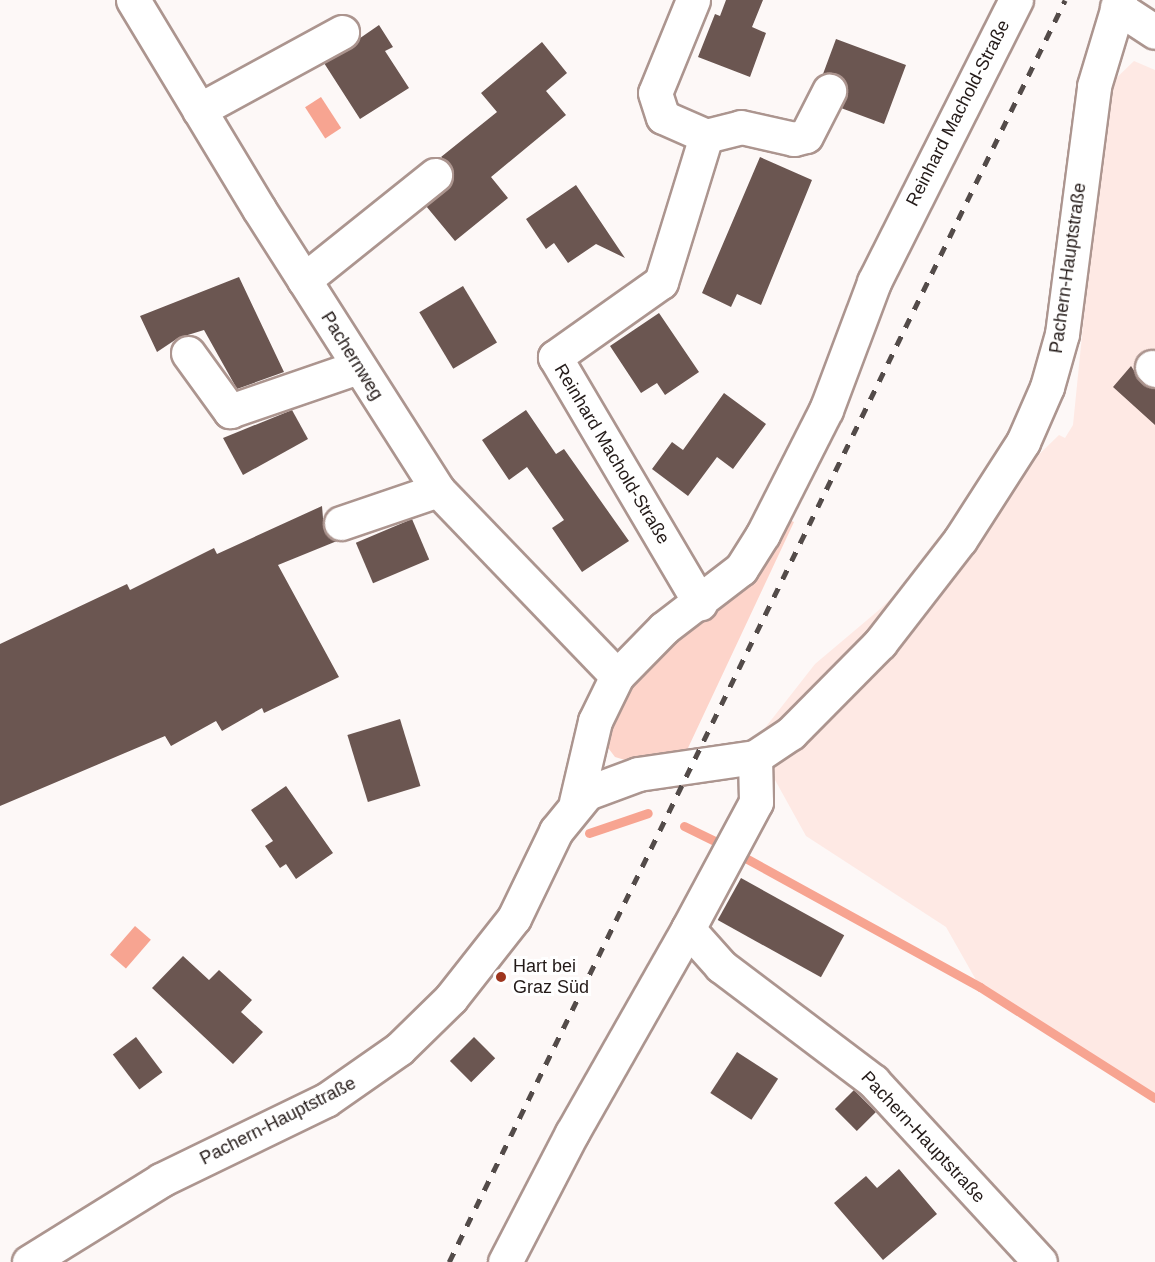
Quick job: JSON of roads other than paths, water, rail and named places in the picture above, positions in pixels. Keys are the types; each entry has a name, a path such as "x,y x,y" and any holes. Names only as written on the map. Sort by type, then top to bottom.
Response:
{"street":[{"name":"Pachernweg","path":"133,0 304,280 438,490 617,676"},
{"path":"693,0 655,93 663,117 706,136 741,127 794,139 806,136 828,91"},
{"name":"Reinhard Machold-Straße","path":"576,802 594,721 617,676 664,628 700,603 741,569 784,494 826,410 874,282 1016,0"},
{"path":"1118,4 1155,33"},
{"name":"Pachern-Hauptstraße","path":"29,1262 161,1180 326,1100 366,1076 423,1028 514,918 556,831 576,802 603,785 638,774 755,757 791,733 880,643 960,540 1023,442 1047,387 1062,334 1094,86 1118,4"},
{"path":"199,110 342,32"},
{"name":"Reinhard Machold-Straße","path":"700,603 555,357 661,282 706,136"},
{"path":"304,280 435,175"},
{"path":"188,353 230,411 358,366"},
{"path":"341,523 438,490"},
{"path":"505,1262 572,1133 688,929 756,802 755,757"},
{"name":"Pachern-Hauptstraße","path":"688,929 721,966 873,1081 1040,1262"}],"waterway":[{"path":"589,833 648,813"},
{"path":"684,826 719,843"},
{"path":"740,855 980,987 1155,1098"}],"railway":[{"path":"449,1262 1065,0"}],"place":[{"name":"Hart bei Graz Süd","path":"501,977"}]}
